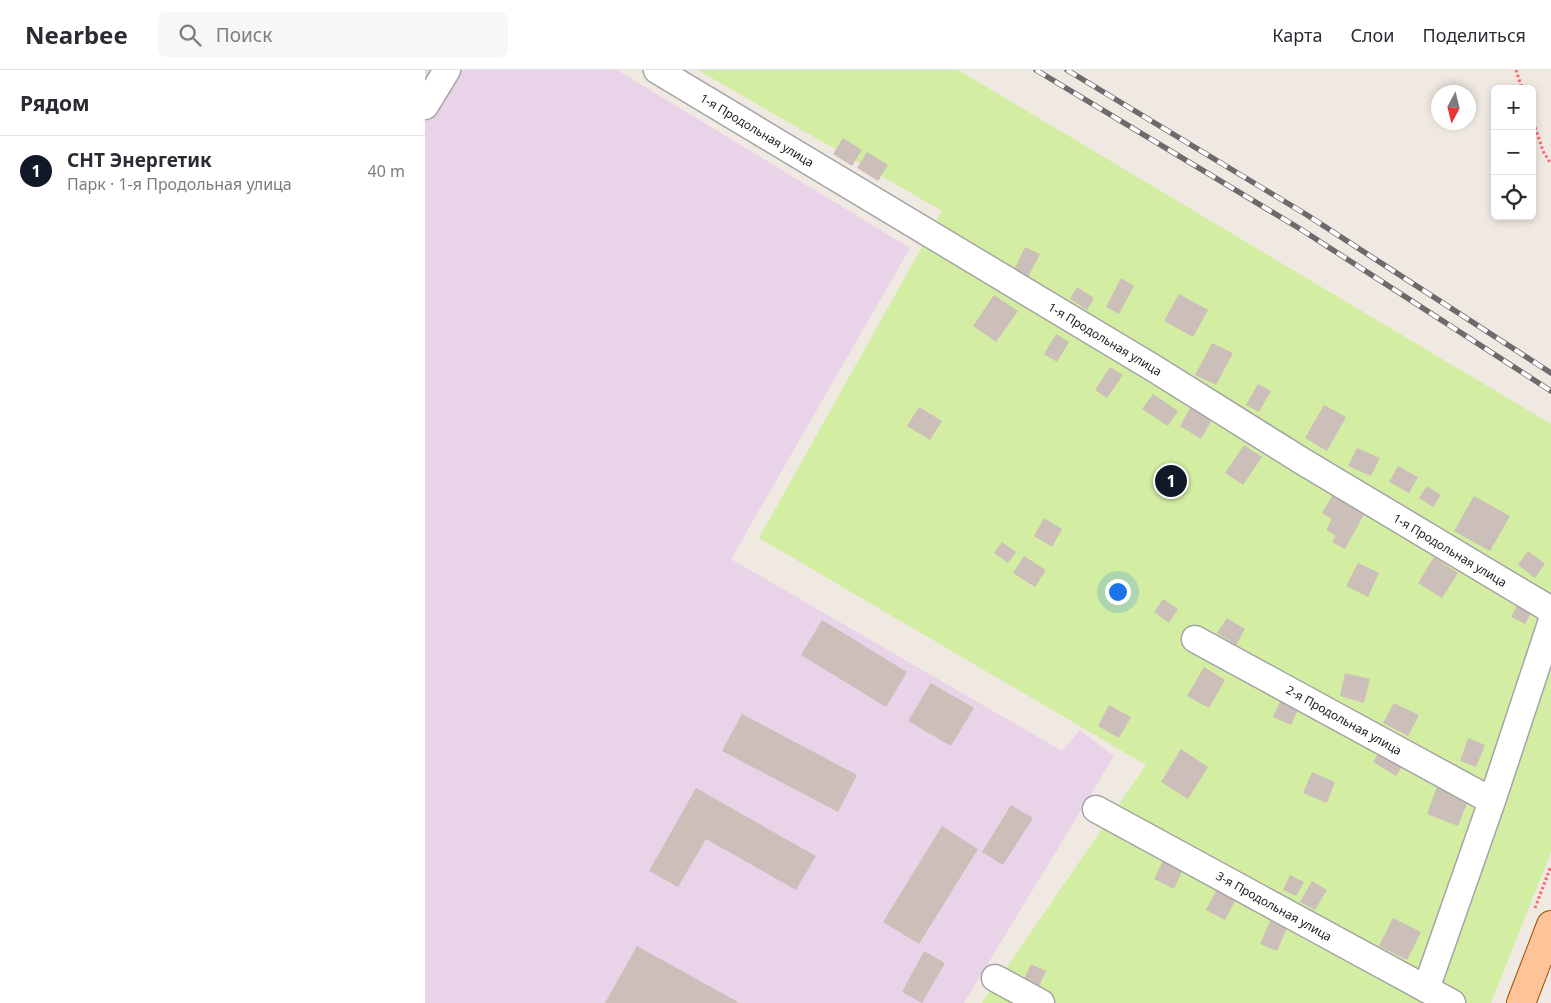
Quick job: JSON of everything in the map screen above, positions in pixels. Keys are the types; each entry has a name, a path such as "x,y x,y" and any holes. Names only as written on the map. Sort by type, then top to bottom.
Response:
{"main road":[{"path":"1521,1003 1551,925"}],"street":[{"path":"425,106 447,70"},
{"name":"1-я Продольная улица","path":"657,70 1155,369 1302,461 1551,610"},
{"path":"1426,989 1492,801 1551,623"},
{"name":"2-я Продольная улица","path":"1195,638 1492,801"},
{"name":"3-я Продольная улица","path":"1096,809 1452,1003"},
{"path":"995,978 1041,1003"}],"path":[{"path":"1516,70 1521,85"},
{"path":"1536,130 1543,150 1551,164"}],"shaded area":[{"path":"425,70 617,70 910,248 731,559 1062,751 1080,730 1114,756 964,1003 425,1003"}],"green space":[{"path":"698,70 958,70 1551,424 1551,852 1491,1003 982,1003 1146,765 759,538 942,211"}],"building":[{"path":"843,138 862,150 852,166 833,154"},
{"path":"867,152 888,165 878,181 857,168"},
{"path":"1025,247 1040,254 1028,277 1014,270"},
{"path":"1121,278 1134,286 1119,314 1106,307"},
{"path":"1077,287 1094,298 1087,310 1070,299"},
{"path":"1179,294 1208,310 1193,337 1164,321"},
{"path":"994,295 1018,311 996,342 973,326"},
{"path":"1056,334 1069,342 1057,362 1044,354"},
{"path":"1212,343 1233,353 1216,385 1195,375"},
{"path":"1110,367 1123,375 1107,398 1095,390"},
{"path":"1258,384 1271,391 1259,412 1246,405"},
{"path":"1153,394 1178,411 1168,426 1142,409"},
{"path":"1192,405 1213,418 1201,439 1180,426"},
{"path":"1324,405 1346,417 1327,451 1305,438"},
{"path":"919,407 942,421 930,440 907,426"},
{"path":"1244,445 1262,457 1243,485 1225,473"},
{"path":"1357,448 1380,458 1371,476 1348,466"},
{"path":"1398,466 1418,477 1409,493 1389,482"},
{"path":"1427,486 1441,495 1433,507 1419,498"},
{"path":"1334,493 1366,511 1345,549 1332,542 1336,536 1326,530 1332,519 1322,513"},
{"path":"1474,496 1510,516 1490,551 1454,531"},
{"path":"1044,518 1062,529 1052,547 1034,536"},
{"path":"1002,542 1016,552 1008,563 994,553"},
{"path":"1528,551 1545,564 1535,578 1518,565"},
{"path":"1024,556 1046,570 1035,587 1013,573"},
{"path":"1434,557 1458,573 1442,598 1418,583"},
{"path":"1358,563 1379,573 1368,597 1346,586"},
{"path":"1163,599 1178,609 1169,623 1154,612"},
{"path":"1519,602 1533,609 1525,624 1511,617"},
{"path":"1227,618 1245,629 1236,645 1217,633"},
{"path":"822,620 907,672 886,707 801,655"},
{"path":"1204,667 1225,680 1209,708 1187,696"},
{"path":"1345,673 1370,679 1364,703 1340,696"},
{"path":"931,683 974,708 951,746 908,721"},
{"path":"1282,697 1300,705 1291,725 1273,717"},
{"path":"1394,703 1419,715 1408,736 1383,723"},
{"path":"1109,705 1131,717 1119,738 1098,726"},
{"path":"742,714 857,775 838,812 722,751"},
{"path":"1468,738 1485,745 1476,767 1460,761"},
{"path":"1181,749 1208,767 1188,799 1161,782"},
{"path":"1381,749 1404,763 1396,776 1373,762"},
{"path":"1312,772 1335,782 1327,803 1303,793"},
{"path":"1438,784 1470,796 1458,826 1427,814"},
{"path":"696,788 816,856 796,890 706,839 678,887 649,871"},
{"path":"1011,805 1033,818 1003,865 982,852"},
{"path":"942,826 978,849 919,944 883,922"},
{"path":"1164,859 1183,869 1174,889 1154,879"},
{"path":"1290,875 1304,882 1296,896 1283,890"},
{"path":"1312,881 1327,890 1315,910 1300,902"},
{"path":"1217,889 1236,899 1225,920 1206,910"},
{"path":"1393,918 1421,932 1407,960 1379,946"},
{"path":"1270,921 1287,928 1277,951 1260,944"},
{"path":"637,946 738,1002 738,1003 605,1003"},
{"path":"924,951 945,963 922,1003 902,992"},
{"path":"1031,964 1046,971 1039,986 1024,979"}],"railway":[{"path":"1036,70 1302,230 1551,391"},
{"path":"1067,70 1307,215 1551,373"}],"place":[{"name":"СНТ Энергетик","path":"1171,481"}]}
